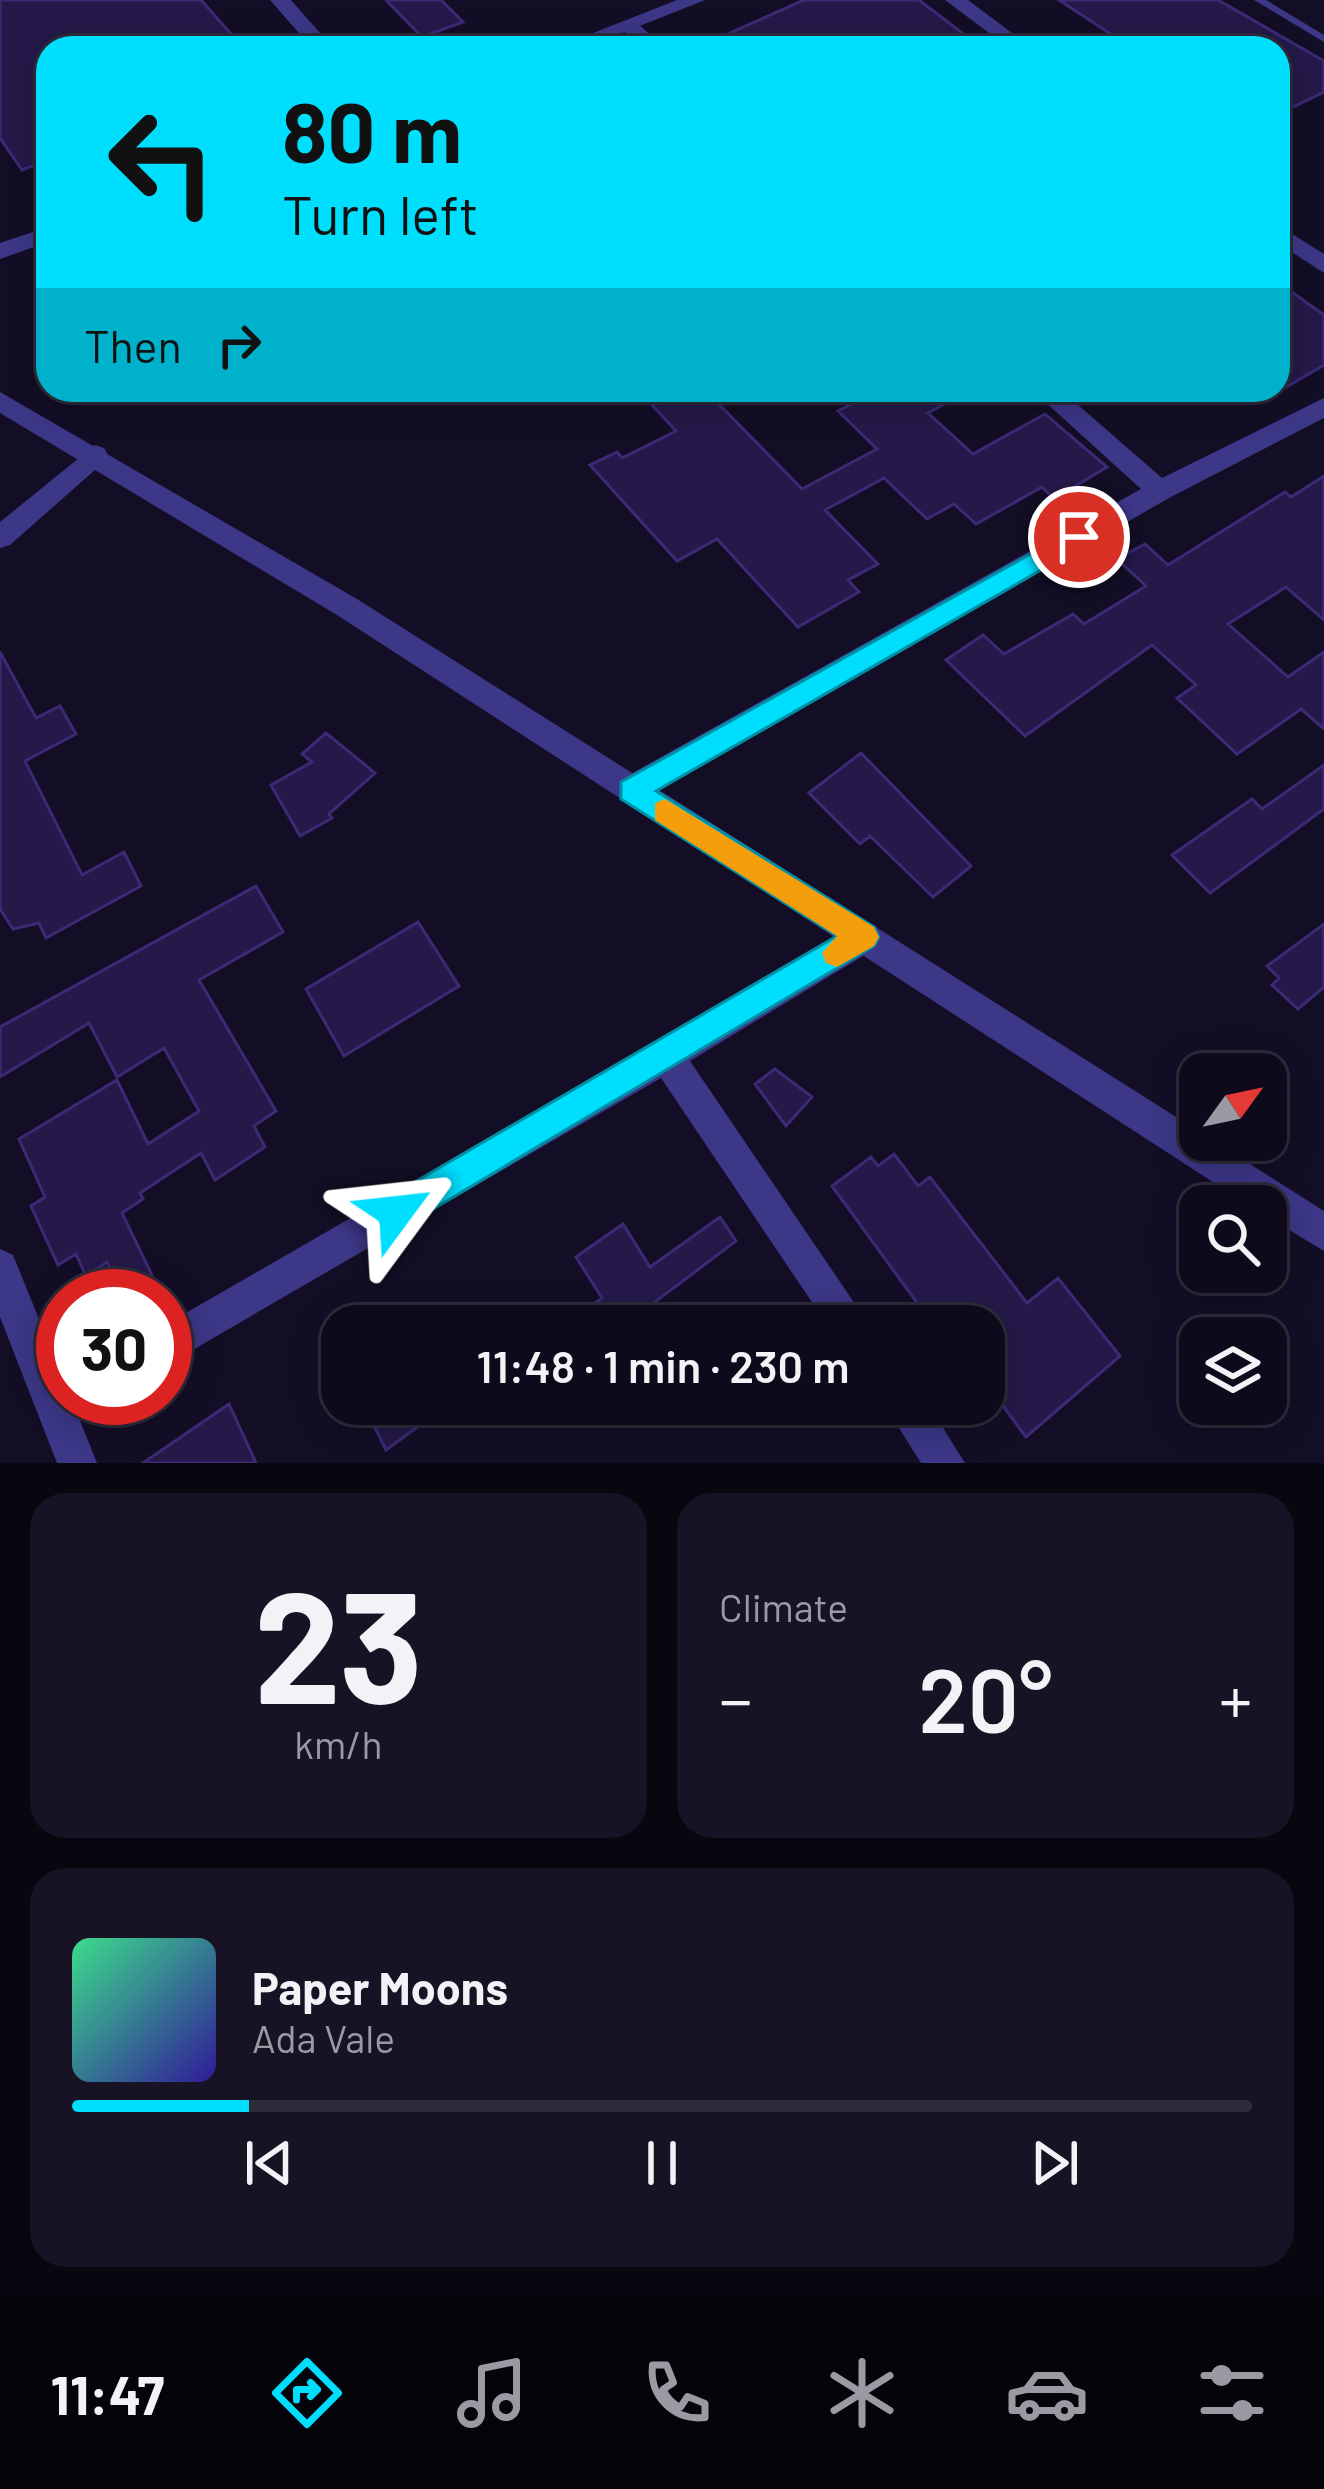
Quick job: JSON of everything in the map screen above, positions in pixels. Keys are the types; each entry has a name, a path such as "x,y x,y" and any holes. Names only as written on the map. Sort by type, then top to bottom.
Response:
{"street":[{"path":"280,0 312,36"},
{"path":"600,36 695,0"},
{"path":"955,0 1005,36"},
{"path":"629,26 641,36"},
{"path":"0,251 36,238"},
{"path":"1290,241 1324,265"},
{"path":"0,401 346,607 1324,1232"},
{"path":"1059,402 1160,490"},
{"path":"631,790 1160,490 1324,406"},
{"path":"0,538 95,455"},
{"path":"192,1330 864,937"},
{"path":"666,1056 837,1305"},
{"path":"0,1268 14,1348 36,1372"},
{"path":"70,1425 76,1463"},
{"path":"919,1425 945,1463"}],"lane":[{"path":"1258,0 1324,39"}],"building":[{"path":"0,0 201,0 231,34 36,36 36,165 22,170 0,138"},
{"path":"386,0 441,0 463,22 421,36"},
{"path":"804,0 919,0 966,36 723,36"},
{"path":"1059,0 1218,0 1281,36 1114,36"},
{"path":"1290,41 1324,61 1324,92 1290,108"},
{"path":"1290,291 1324,315 1324,365 1290,385"},
{"path":"649,402 717,402 802,489 877,449 838,411 856,402 948,402 928,413 973,454 1045,414 1107,467 1054,499 1042,487 976,524 954,504 927,519 884,478 825,510 878,564 848,580 859,592 798,627 717,539 677,561 590,465 617,452 622,458 676,431"},
{"path":"1324,476 1324,620 1286,587 1228,624 1288,677 1324,652 1324,729 1301,709 1237,754 1177,698 1196,685 1152,645 1025,736 946,660 983,635 1004,654 1073,614 1084,624 1146,586 1117,559 1145,544 1168,565 1285,492 1291,497"},
{"path":"0,652 36,718 60,706 76,734 25,761 82,875 124,852 141,886 46,938 39,923 13,929 0,909"},
{"path":"326,733 375,773 329,814 332,818 300,836 271,785 312,762 302,754"},
{"path":"861,753 971,866 933,897 870,836 860,844 809,793"},
{"path":"1324,765 1324,809 1210,893 1172,855 1252,799 1262,809"},
{"path":"256,886 283,932 199,980 276,1111 254,1126 265,1147 215,1180 201,1153 140,1193 143,1199 122,1213 149,1269 110,1269 107,1262 96,1269 83,1269 76,1254 58,1265 31,1206 45,1197 19,1139 117,1080 148,1144 199,1111 164,1048 117,1077 89,1023 0,1077 0,1027"},
{"path":"418,922 459,986 344,1056 306,989"},
{"path":"1324,924 1324,987 1298,1009 1272,985 1279,978 1267,966"},
{"path":"775,1069 812,1097 786,1126 755,1084"},
{"path":"894,1154 918,1186 930,1177 1027,1303 1058,1278 1120,1356 1026,1437 1005,1408 1005,1305 919,1305 832,1186 871,1157 878,1166"},
{"path":"720,1217 736,1241 651,1305 592,1305 602,1298 576,1257 623,1224 650,1267"},
{"path":"229,1404 256,1463 143,1463"},
{"path":"374,1425 420,1425 386,1450"}],"slow traffic":[{"path":"665,812 864,937 837,953"}],"route":[{"path":"396,1212 864,937 631,790 1079,537"}]}
